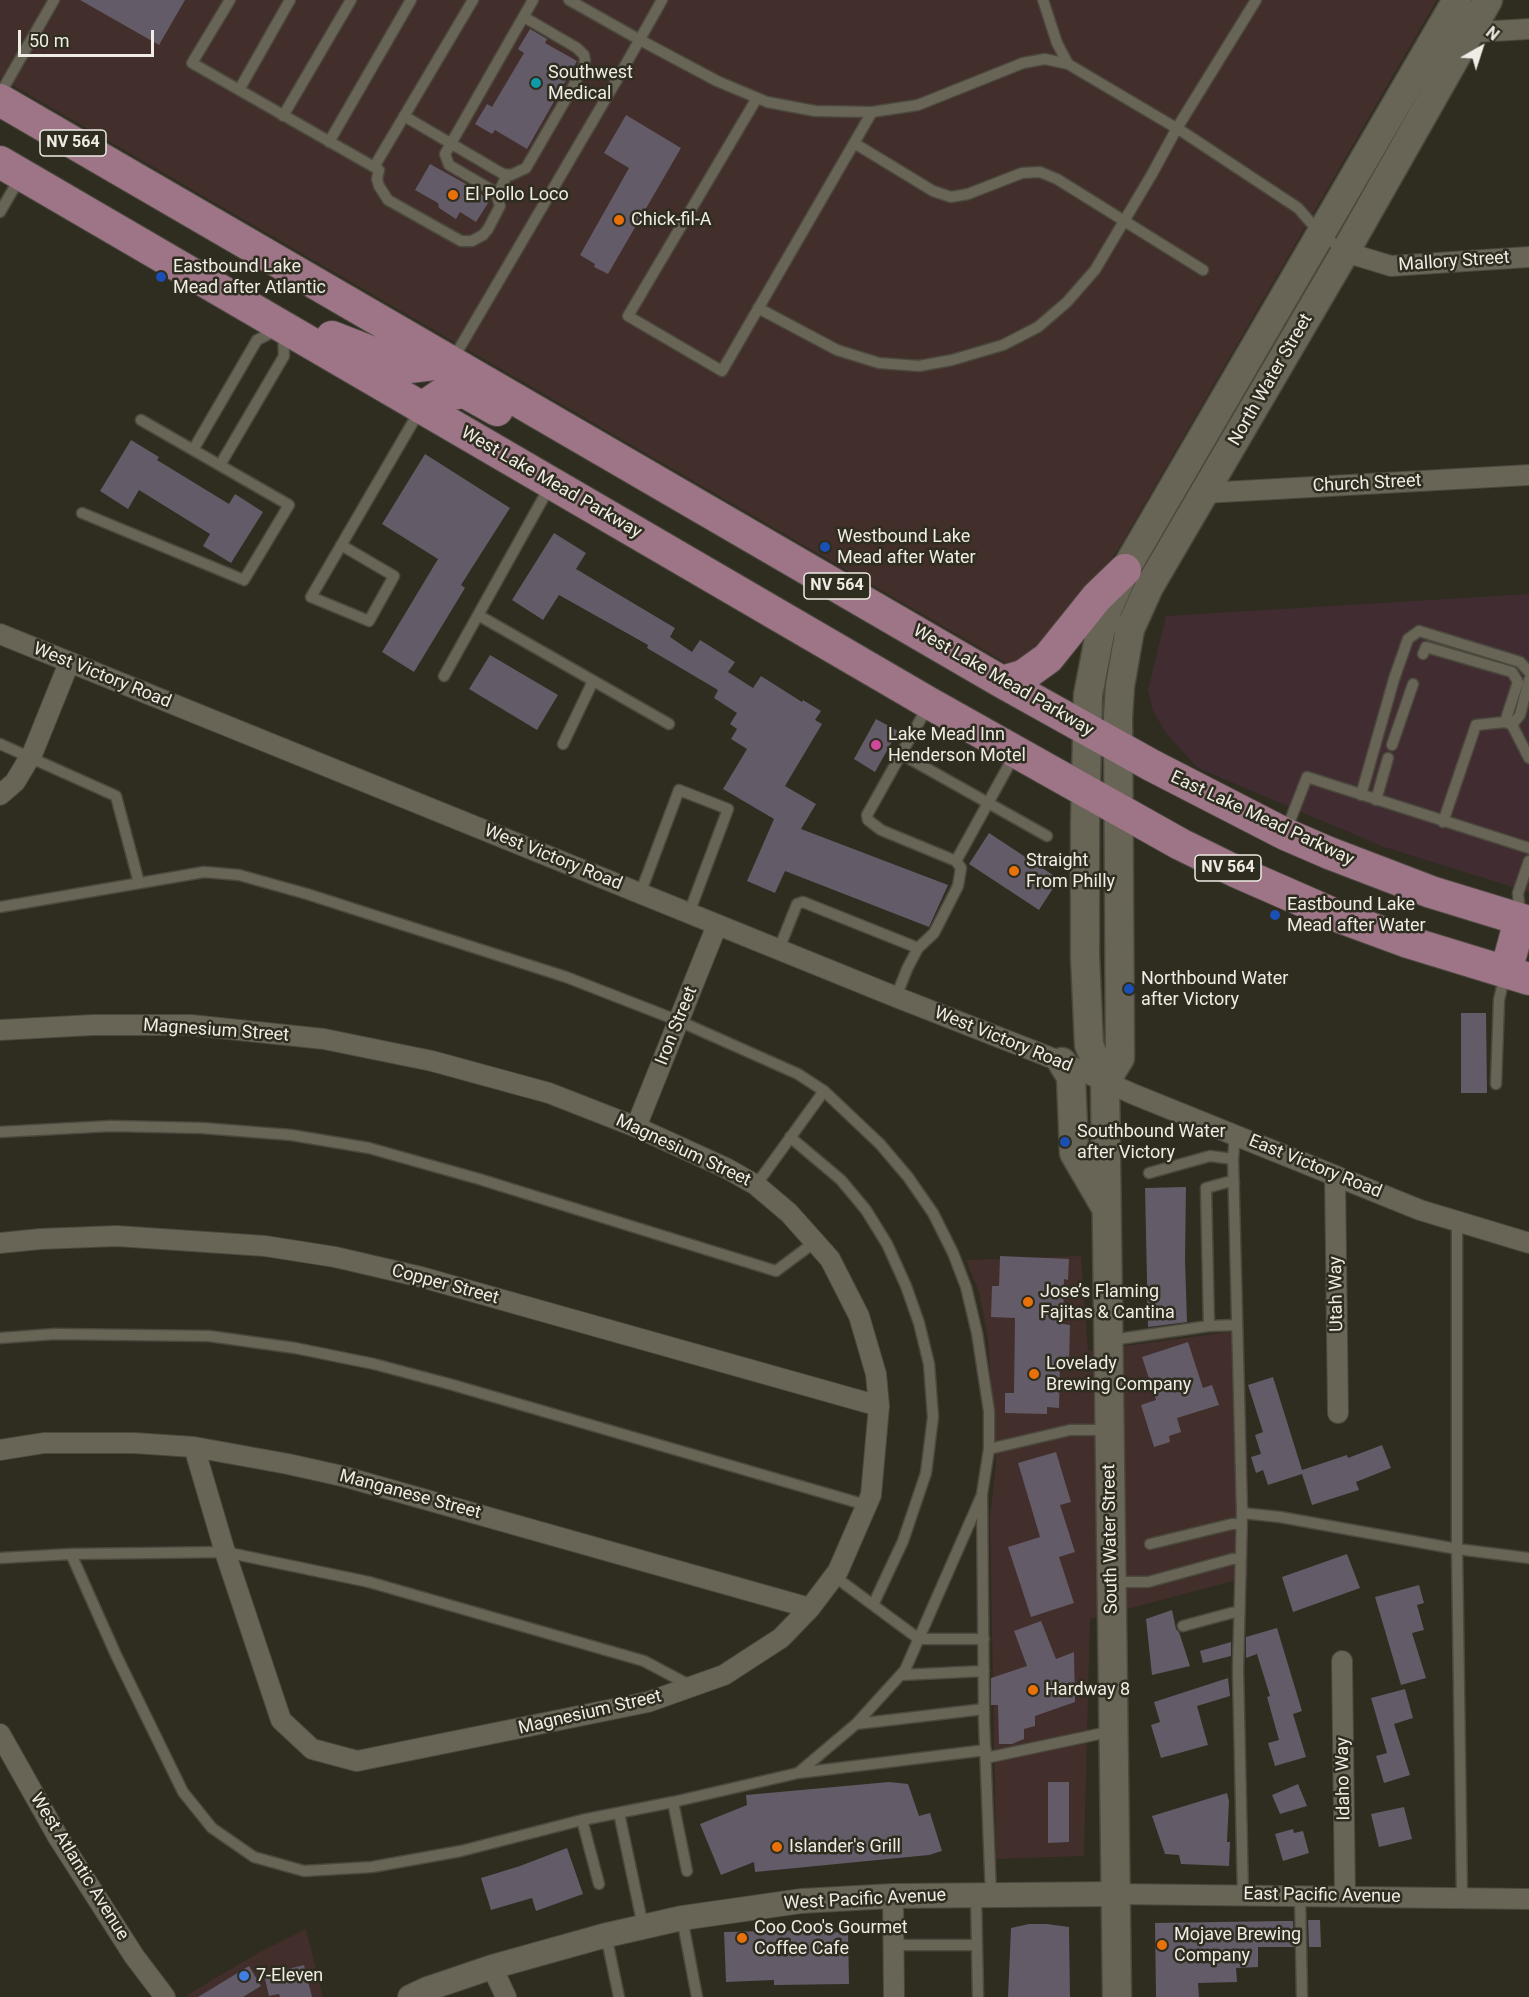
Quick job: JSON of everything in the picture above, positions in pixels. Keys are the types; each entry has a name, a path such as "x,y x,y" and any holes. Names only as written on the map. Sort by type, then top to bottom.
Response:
{"main road":[{"name":"North Water Street","path":"1098,744 1088,695 1100,633 1125,570 1457,0"},
{"name":"North Water Street","path":"1098,744 1120,686 1130,629 1149,587 1345,252 1488,0"},
{"name":"West Lake Mead Parkway","path":"0,100 1002,682 1098,744"},
{"name":"West Lake Mead Parkway","path":"11,168 1016,753 1107,796"},
{"path":"235,298 409,367 451,362"},
{"path":"422,408 441,395 465,392 566,448 608,453"},
{"path":"1002,682 1023,676 1048,658 1097,597 1125,570"},
{"name":"South Water Street","path":"1098,744 1107,796 1120,1058 1105,1082"},
{"name":"East Lake Mead Parkway","path":"1098,744 1329,853 1431,892 1526,918"},
{"name":"South Water Street","path":"1107,796 1085,956 1089,1045 1105,1082 1117,1997"},
{"name":"NV 564","path":"1107,796 1235,871 1340,917 1408,942 1517,975"},
{"path":"1517,975 1526,918"},
{"path":"1062,1062 1071,1077 1074,1153 1107,1209"}],"street":[{"path":"1438,33 1529,29"},
{"name":"Mallory Street","path":"1345,252 1391,266 1529,257"},
{"name":"Church Street","path":"1204,493 1529,475"},
{"name":"West Victory Road","path":"0,634 640,894 1062,1062 1105,1082"},
{"path":"0,795 15,782 30,757 69,663"},
{"name":"Iron Street","path":"636,1127 717,925"},
{"name":"Magnesium Street","path":"0,1030 93,1025 191,1025 324,1039 432,1061 549,1093 636,1127 726,1168 756,1185 789,1213 830,1259 859,1316 876,1374 879,1406 871,1495 834,1576 810,1608 781,1638 724,1675 648,1702 357,1761 312,1749 281,1720 225,1552 194,1447"},
{"name":"East Victory Road","path":"1105,1082 1420,1210 1529,1243"},
{"name":"Utah Way","path":"1335,1176 1338,1413"},
{"name":"Copper Street","path":"0,1243 117,1236 265,1246 335,1257 421,1277 879,1406"},
{"name":"Manganese Street","path":"0,1450 44,1443 134,1443 194,1447 342,1476 810,1608"},
{"name":"Idaho Way","path":"1342,1661 1346,1896"},
{"name":"West Atlantic Avenue","path":"0,1734 58,1837 134,1956 165,1997"},
{"name":"East Pacific Avenue","path":"1116,1894 1529,1899"},
{"name":"West Pacific Avenue","path":"410,1997 492,1967 606,1935 682,1918 801,1901 893,1896 1116,1894"},
{"path":"893,1896 894,1997"},
{"path":"492,1967 506,1997"}],"lane":[{"path":"0,94 54,0"},
{"path":"230,0 192,63 379,170 377,179 379,186 388,200 461,241 478,239 488,229 500,206 492,190 448,165 446,154 450,143 533,0"},
{"path":"239,90 290,0"},
{"path":"283,116 351,0"},
{"path":"329,141 411,0"},
{"path":"374,167 474,0"},
{"path":"569,0 717,81 767,102 815,111 872,112 918,105 1023,63 1045,59 1068,64 1177,128 1298,208 1320,233 1345,252"},
{"path":"451,362 662,0"},
{"path":"1043,0 1057,43 1068,64"},
{"path":"758,308 837,350 879,363 919,366 952,360 1003,345 1038,327 1068,302 1095,270 1177,128 1256,0"},
{"path":"405,116 507,175 519,173 526,168 575,83 585,60 584,54 577,48 524,17"},
{"path":"757,98 628,316 722,371 872,112"},
{"path":"854,143 933,191 951,197 968,194 1022,173 1040,172 1057,179 1203,270"},
{"path":"0,212 11,168"},
{"path":"497,196 507,175"},
{"path":"193,450 257,340 283,327 284,356 220,465"},
{"path":"341,545 394,576 369,621 311,597 341,545 422,408"},
{"path":"82,513 244,580 289,505 141,420"},
{"path":"444,676 551,483"},
{"path":"478,615 669,724"},
{"path":"1361,795 1394,679 1408,639 1419,631 1520,662 1529,672"},
{"path":"1423,654 1426,647 1512,672 1518,682 1509,724 1529,758"},
{"path":"1443,822 1476,725 1509,724 1520,715 1529,680"},
{"path":"562,744 593,681"},
{"path":"1392,745 1413,684"},
{"path":"897,997 907,969 918,948 934,933 958,886 962,868 956,861 880,830 868,820 867,814 930,703"},
{"path":"0,744 116,796 139,883"},
{"path":"956,861 1016,753"},
{"path":"901,754 1047,836"},
{"path":"1376,800 1388,758"},
{"path":"1285,834 1307,777 1529,848"},
{"path":"640,894 679,790 728,809 689,913"},
{"path":"1526,918 1518,893 1529,861"},
{"path":"0,907 204,872 239,874 566,977 679,1021 798,1074 824,1091 880,1144 908,1177 933,1213 953,1253 966,1287 977,1333 989,1411 989,1449 982,1494 986,1754 984,1896 977,1945 978,1997"},
{"path":"779,949 797,904 803,902 918,948"},
{"path":"1496,1084 1499,1000 1517,975"},
{"path":"756,1185 824,1091"},
{"path":"0,1132 111,1126 202,1128 291,1135 369,1148 478,1179 776,1271 815,1242"},
{"path":"1235,1135 1233,1159 1241,1519 1239,1612 1233,1670 1243,1895"},
{"path":"790,1137 841,1180 872,1219 887,1244 906,1286 919,1323 928,1364 933,1417 926,1473 903,1541 873,1605"},
{"path":"1149,1173 1210,1156 1233,1159"},
{"path":"1209,1326 1206,1188 1228,1182 1234,1183"},
{"path":"1457,1222 1457,1549 1462,1898"},
{"path":"1108,1340 1209,1326 1236,1325"},
{"path":"0,1338 55,1334 209,1336 296,1348 374,1364 453,1385 866,1505"},
{"path":"989,1449 1071,1430 1110,1430"},
{"path":"798,1773 856,1724 905,1670 982,1494"},
{"path":"1150,1544 1232,1524 1241,1519 1280,1517 1457,1549 1529,1558"},
{"path":"0,1558 71,1554 225,1552 369,1582 644,1661 693,1687"},
{"path":"71,1554 116,1655 183,1792 212,1828 254,1857 304,1871 372,1867 461,1851 582,1820 798,1773 986,1754 1114,1730"},
{"path":"1112,1582 1148,1582 1232,1559 1240,1559"},
{"path":"834,1576 919,1639 984,1638"},
{"path":"1183,1626 1231,1612 1239,1612"},
{"path":"901,1675 984,1671"},
{"path":"856,1724 984,1708"},
{"path":"673,1802 687,1871"},
{"path":"619,1813 643,1926"},
{"path":"582,1820 599,1884"},
{"path":"1300,1896 1302,1997"},
{"path":"682,1918 697,1997"},
{"path":"606,1935 619,1997"},
{"path":"894,1945 977,1945"}],"shaded area":[{"path":"0,0 1437,0 1122,543 1092,589 1043,654 1008,664 0,78"},
{"path":"1529,594 1529,892 1384,847 1198,768 1166,733 1153,711 1148,690 1166,616"},
{"path":"1081,1256 1088,1351 1243,1330 1248,1577 1090,1619 1084,1856 996,1859 990,1519 996,1463 988,1340 979,1292 966,1260"},
{"path":"306,1929 323,1997 188,1997 187,1995 258,1953"}],"building":[{"path":"80,0 185,0 159,45"},
{"name":"Southwest Medical","path":"530,29 547,39 545,43 577,61 527,149 495,130 492,134 475,124 487,104 492,107 524,53 518,49"},
{"path":"626,115 681,148 608,274 594,267 595,264 580,255 629,168 604,153"},
{"name":"El Pollo Loco","path":"430,164 490,200 476,222 460,212 456,219 439,208 438,203 415,190"},
{"path":"131,440 159,457 157,460 229,504 235,494 263,512 231,563 203,546 210,534 139,490 128,509 100,491"},
{"path":"425,454 510,508 461,585 465,588 414,672 382,652 438,559 382,524"},
{"path":"554,533 586,553 576,569 675,628 670,637 692,652 700,640 735,662 728,672 753,688 761,676 821,711 815,720 822,724 785,786 816,804 801,829 948,885 929,927 785,871 775,893 747,881 774,819 723,789 747,749 731,739 737,729 730,724 737,713 714,698 718,690 647,648 648,645 559,595 543,620 512,600"},
{"path":"490,655 558,695 537,730 469,689"},
{"name":"Lake Mead Inn Henderson Motel","path":"876,719 898,731 875,772 854,759"},
{"name":"Straight From Philly","path":"989,833 1059,879 1039,910 969,864"},
{"path":"1461,1013 1486,1013 1487,1093 1461,1093"},
{"path":"1186,1187 1187,1322 1148,1327 1145,1188"},
{"path":"1000,1256 1069,1259 1068,1280 1064,1279 1063,1324 1070,1325 1069,1365 1060,1364 1059,1408 1047,1407 1047,1414 1005,1413 1005,1393 1014,1393 1015,1318 991,1317 992,1286 999,1286"},
{"path":"1188,1342 1203,1388 1212,1385 1219,1405 1177,1418 1181,1432 1169,1436 1170,1442 1154,1447 1141,1405 1156,1400 1142,1357"},
{"path":"1273,1377 1302,1470 1347,1455 1348,1458 1382,1445 1391,1468 1356,1482 1359,1490 1312,1505 1302,1474 1268,1485 1263,1470 1256,1473 1251,1457 1261,1454 1255,1435 1263,1432 1248,1385"},
{"path":"1056,1452 1071,1502 1060,1505 1075,1552 1059,1557 1074,1603 1031,1617 1008,1547 1040,1537 1018,1463"},
{"path":"1347,1554 1360,1588 1293,1612 1282,1577"},
{"path":"1419,1585 1424,1603 1417,1605 1424,1630 1412,1633 1426,1678 1401,1685 1375,1597"},
{"path":"1172,1610 1176,1629 1190,1666 1152,1675 1146,1619"},
{"name":"Hardway 8","path":"1041,1621 1056,1659 1074,1652 1075,1702 1035,1716 1035,1726 1024,1729 1024,1739 1012,1744 999,1744 998,1705 991,1705 991,1678 1027,1666 1014,1631"},
{"path":"1277,1628 1302,1711 1293,1714 1306,1757 1275,1766 1268,1743 1279,1740 1267,1697 1270,1696 1257,1654 1246,1658 1246,1637"},
{"path":"1231,1642 1231,1656 1203,1663 1200,1651"},
{"path":"1228,1678 1230,1696 1197,1706 1208,1745 1161,1758 1151,1725 1160,1722 1154,1702"},
{"path":"1405,1689 1413,1718 1394,1724 1410,1775 1384,1783 1376,1756 1387,1753 1371,1698"},
{"path":"889,1782 908,1784 919,1816 930,1813 942,1851 929,1855 755,1872 754,1862 721,1875 700,1824 747,1805 746,1795"},
{"path":"1048,1782 1069,1782 1069,1842 1048,1843"},
{"path":"1298,1784 1307,1806 1280,1814 1272,1795"},
{"path":"1227,1793 1229,1866 1181,1864 1179,1855 1165,1854 1152,1816"},
{"path":"1404,1807 1412,1839 1379,1847 1371,1814"},
{"path":"1293,1829 1294,1833 1303,1831 1309,1853 1283,1861 1275,1834"},
{"path":"567,1848 583,1894 536,1911 532,1898 491,1910 481,1878"},
{"path":"1308,1920 1320,1920 1321,1947 1309,1947"},
{"path":"1293,1921 1294,1947 1258,1947 1258,1967 1236,1968 1237,1982 1198,1983 1199,1997 1156,1997 1155,1923"},
{"path":"1029,1924 1069,1927 1070,1997 1008,1997 1011,1928"},
{"path":"807,1930 807,1933 848,1932 849,1984 774,1985 774,1980 726,1982 724,1932"},
{"path":"304,1965 312,1997 280,1997 279,1994 269,1996 264,1975"},
{"name":"7-Eleven","path":"249,1966 261,1986 243,1997 198,1997"}],"place":[{"name":"Southwest Medical","path":"536,83"},
{"name":"El Pollo Loco","path":"453,195"},
{"name":"Chick-fil-A","path":"619,220"},
{"name":"Eastbound Lake Mead after Atlantic","path":"161,277"},
{"name":"Westbound Lake Mead after Water","path":"825,547"},
{"name":"Lake Mead Inn Henderson Motel","path":"876,745"},
{"name":"Straight From Philly","path":"1014,871"},
{"name":"Eastbound Lake Mead after Water","path":"1275,915"},
{"name":"Northbound Water after Victory","path":"1129,989"},
{"name":"Southbound Water after Victory","path":"1065,1142"},
{"name":"Jose’s Flaming Fajitas & Cantina","path":"1028,1302"},
{"name":"Lovelady Brewing Company","path":"1034,1374"},
{"name":"Hardway 8","path":"1033,1690"},
{"name":"Islander's Grill","path":"777,1847"},
{"name":"Coo Coo's Gourmet Coffee Cafe","path":"742,1938"},
{"name":"Mojave Brewing Company","path":"1162,1945"},
{"name":"7-Eleven","path":"244,1976"}]}
